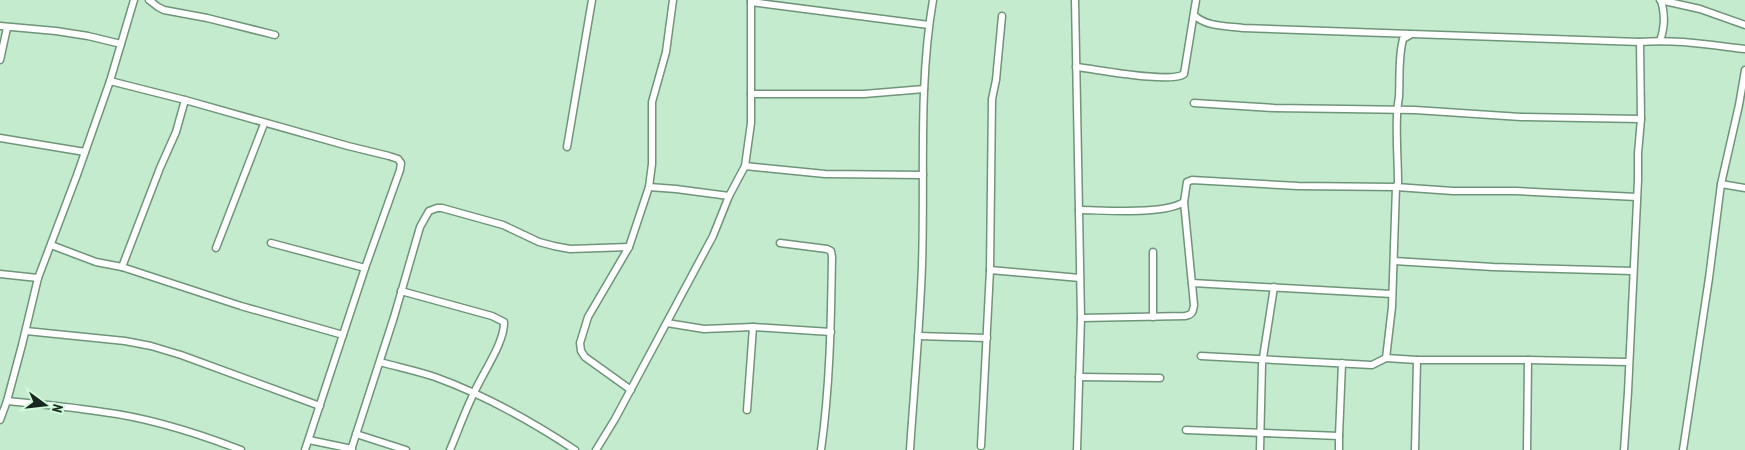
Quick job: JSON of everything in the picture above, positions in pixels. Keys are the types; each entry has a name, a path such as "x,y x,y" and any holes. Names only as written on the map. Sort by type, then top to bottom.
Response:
{"street":[{"path":"0,420 26,331 38,278 110,80 134,0"},
{"path":"149,0 158,8 164,10 275,35"},
{"path":"567,147 592,0"},
{"path":"631,390 585,357 581,351 580,343 588,317 629,247 648,187 652,164 652,102 666,52 673,0"},
{"path":"910,450 922,265 924,89 928,25 933,0"},
{"path":"1075,0 1081,318 1077,450"},
{"path":"1076,67 1159,78 1180,77 1184,74 1196,0"},
{"path":"1660,0 1700,9 1745,25"},
{"path":"1660,0 1665,14 1664,30 1660,40"},
{"path":"596,450 631,390 713,236 729,196 745,166 750,123 751,1 928,25"},
{"path":"1194,15 1199,20 1206,22 1243,28 1640,42 1660,40 1745,50"},
{"path":"981,446 990,270 992,100 996,80 1002,16"},
{"path":"0,60 4,27 72,34 121,44"},
{"path":"1386,358 1392,294 1399,153 1397,110 1400,48 1403,39 1413,34"},
{"path":"1624,450 1641,119 1640,42"},
{"path":"1683,450 1721,184 1742,106 1745,70"},
{"path":"110,80 264,124 389,156 401,163 305,450"},
{"path":"751,94 864,94 924,89"},
{"path":"122,267 176,132 185,100"},
{"path":"1194,103 1274,108 1397,110 1521,117 1641,119"},
{"path":"216,248 264,124"},
{"path":"0,138 85,152"},
{"path":"745,166 825,174 923,175"},
{"path":"1081,318 1153,317 1190,315 1193,312 1194,305 1184,202 1187,182 1192,180 1298,186 1396,187 1453,191 1516,191 1637,197"},
{"path":"1721,184 1745,188"},
{"path":"648,187 729,196"},
{"path":"1079,210 1142,210 1178,206 1184,202"},
{"path":"309,440 352,449 420,227 428,213 437,208 503,225 539,242 570,249 629,247"},
{"path":"271,243 365,268"},
{"path":"780,243 827,249 831,252 831,332 825,421 821,450"},
{"path":"51,245 96,262 122,267 240,306 343,334"},
{"path":"1153,252 1153,317"},
{"path":"1394,261 1493,267 1633,270"},
{"path":"990,270 1080,278"},
{"path":"0,274 38,278"},
{"path":"1192,283 1392,294"},
{"path":"1260,450 1263,358 1274,287"},
{"path":"401,291 492,316 504,322 504,329 474,392 450,450"},
{"path":"667,322 704,329 753,327 831,332"},
{"path":"747,410 753,327"},
{"path":"26,331 124,341 151,346 181,355 320,406"},
{"path":"918,336 987,338"},
{"path":"1201,356 1372,365 1386,358 1628,362"},
{"path":"1415,450 1417,360"},
{"path":"1527,450 1528,360"},
{"path":"380,362 433,376 474,392 519,415 575,450"},
{"path":"1339,450 1342,363"},
{"path":"1079,377 1160,378"},
{"path":"7,401 104,412 153,422 215,440 240,450"},
{"path":"1186,430 1339,436"},
{"path":"356,434 406,450"}]}
